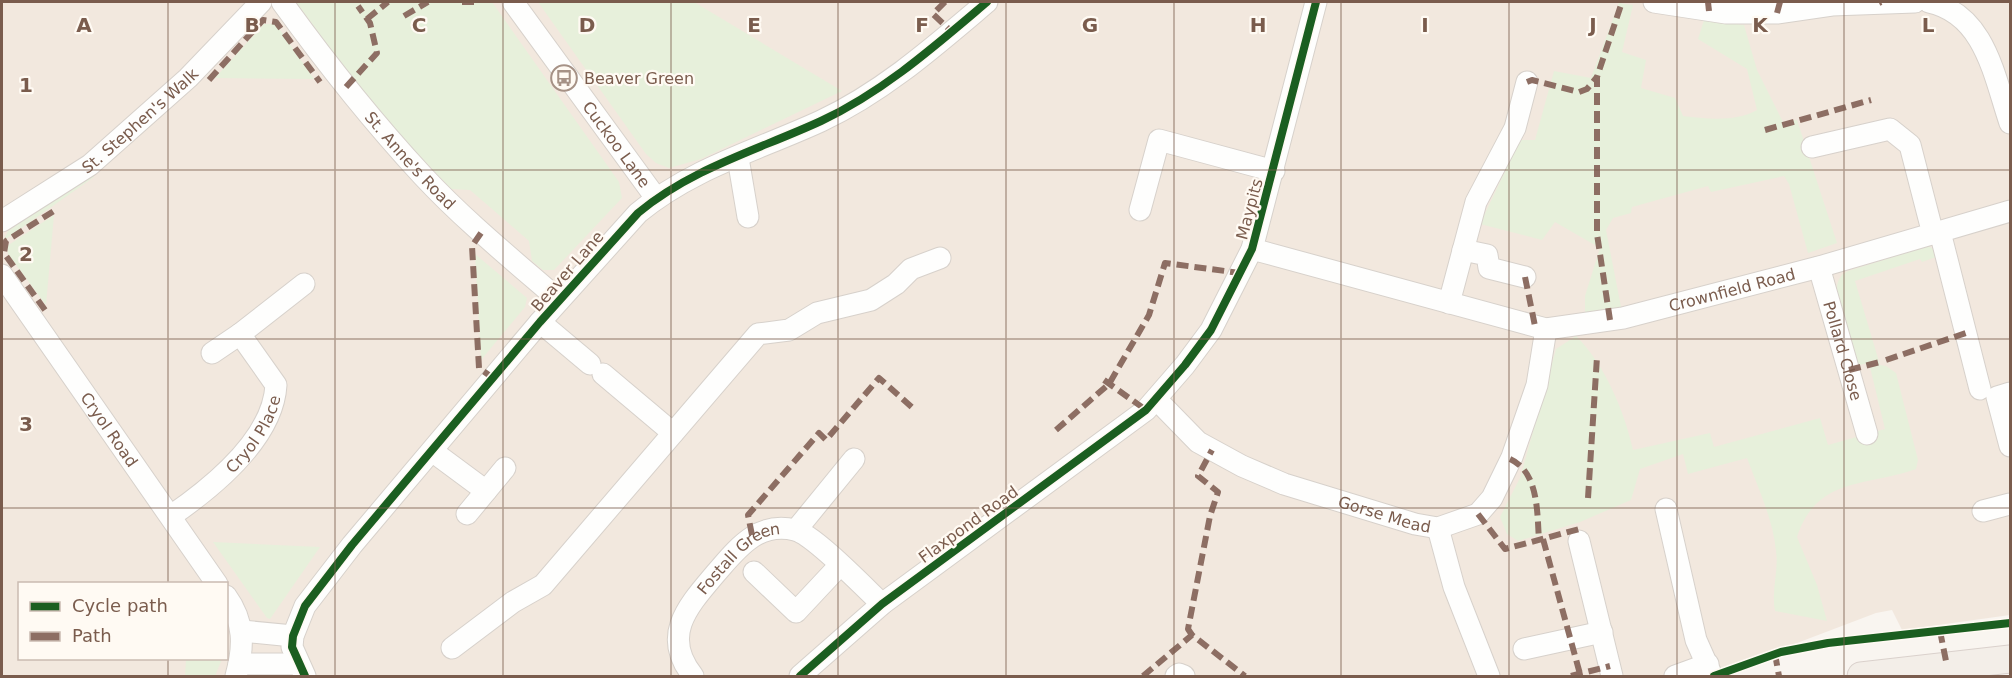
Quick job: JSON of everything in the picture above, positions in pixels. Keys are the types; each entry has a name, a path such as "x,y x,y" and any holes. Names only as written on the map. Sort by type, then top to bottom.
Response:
{"main road":[{"path":"1876,675 2010,659"}],"street":[{"name":"St. Stephen's Walk","path":"2,221 90,165 188,78 261,2"},
{"name":"St. Anne's Road","path":"282,2 332,71 424,177 481,233 559,300"},
{"name":"Cuckoo Lane","path":"513,2 656,198"},
{"name":"Beaver Lane","path":"293,636 305,606 352,544 559,300 615,237 656,198 703,170 738,158 822,121 884,86 987,2"},
{"name":"Maypits","path":"1156,399 1211,330 1252,249 1316,2"},
{"path":"1654,2 1726,13 1777,13 1832,5 1915,2"},
{"path":"1929,2 1964,7 2005,88 2010,123"},
{"path":"1449,303 1476,202 1515,128 1527,82"},
{"path":"1812,147 1890,129 1910,145 1980,389"},
{"path":"1140,210 1159,140 1274,171"},
{"path":"738,158 748,217"},
{"name":"Crownfield Road","path":"1252,249 1546,329 1623,318 1819,267 2010,212"},
{"path":"1463,250 1487,255 1489,268 1525,277"},
{"path":"452,648 513,602 543,585 758,334 789,330 817,314 871,300 896,284 911,269 940,258"},
{"name":"Pollard Close","path":"1819,267 1867,434"},
{"name":"Cryol Road","path":"2,275 217,582"},
{"path":"212,353 304,284"},
{"path":"540,322 673,433"},
{"name":"Gorse Mead","path":"1156,399 1198,442 1242,466 1284,484 1415,524 1438,528 1478,514 1492,498 1512,457 1537,385 1546,329"},
{"name":"Cryol Place","path":"171,516 215,485 257,435 271,412 276,385 240,334"},
{"path":"2010,393 1997,397 2010,446"},
{"name":"Flaxpond Road","path":"800,676 882,604 1146,410 1156,399"},
{"path":"432,451 486,491"},
{"path":"796,530 854,459"},
{"path":"467,514 505,468"},
{"path":"1983,511 2010,504"},
{"path":"1666,509 1696,640 1710,670 1675,676"},
{"path":"1438,528 1454,587 1489,676"},
{"name":"Fostall Green","path":"693,676 687,669 679,644 681,624 687,608 752,536 761,531 796,530 810,538 882,604"},
{"path":"1579,541 1612,676"},
{"path":"754,572 796,612 840,565"},
{"path":"228,599 234,607 242,632 237,670 302,670 292,647 293,636 242,632"},
{"path":"1524,650 1602,632"},
{"path":"1176,676 1179,674 1184,676"}],"shaded area":[{"path":"2,2 2010,2 2010,615 1902,630 1892,610 1876,613 1710,676 2,676"}],"green space":[{"path":"296,2 492,2 619,182 622,198 554,270 543,270 532,261 529,241 470,190 451,189 371,104"},
{"path":"538,2 694,2 842,91 701,159 669,168 656,163 646,154"},
{"path":"1619,3 1633,5 1622,52 1646,60 1641,88 1675,98 1683,116 1711,119 1731,118 1757,110 1747,69 1698,39 1704,20 1744,25 1757,70 1783,122 1797,120 1837,243 1808,253 1789,184 1784,176 1711,192 1708,186 1632,207 1631,213 1613,218 1606,230 1622,312 1585,318 1585,296 1600,248 1555,222 1542,240 1480,224 1520,140 1535,140 1554,71 1591,78"},
{"path":"264,24 276,24 314,79 215,78"},
{"path":"93,173 94,177 3,241 8,231"},
{"path":"54,215 46,305 8,254 7,246"},
{"path":"1928,246 1939,256 1922,262 1920,259 1855,281 1880,365 1896,373 1918,460 1916,469 1862,482 1830,493 1817,503 1806,517 1797,537 1817,585 1827,621 1775,611 1777,558 1772,527 1747,458 1688,474 1683,454 1640,469 1631,500 1580,522 1518,541 1507,534 1500,517 1520,478 1556,349 1576,336 1596,360 1612,389 1633,450 1710,433 1714,447 1820,418 1828,445 1885,429 1869,363 1854,366 1839,314 1837,287 1840,277 1848,271"},
{"path":"475,254 527,298 525,307 481,360"},
{"path":"213,542 320,547 270,619 267,618"},
{"path":"186,660 222,660 215,676 185,676"}],"marked path":[{"path":"367,19 388,2"},
{"path":"404,16 428,2"},
{"path":"462,2 477,2"},
{"path":"945,2 933,14 951,31"},
{"path":"1610,320 1597,234 1597,77 1622,2"},
{"path":"1708,2 1709,11"},
{"path":"1777,13 1780,2"},
{"path":"346,87 377,53 370,23 358,6"},
{"path":"209,80 263,20 276,22 320,82"},
{"path":"1527,82 1532,80 1579,92 1587,89 1597,77"},
{"path":"1765,130 1871,100"},
{"path":"45,310 4,253 6,241 57,209"},
{"path":"481,233 472,246 479,368 493,378"},
{"path":"1056,430 1109,384 1149,315 1165,263 1240,273"},
{"path":"1525,277 1535,326"},
{"path":"1886,360 1966,333"},
{"path":"1588,498 1597,357"},
{"path":"1849,370 1880,362"},
{"path":"752,535 748,515 819,433 826,440 879,378 915,410"},
{"path":"1104,380 1146,410"},
{"path":"1192,635 1188,629 1210,516 1218,492 1198,476 1212,450"},
{"path":"1510,459 1526,473 1535,494 1539,540"},
{"path":"1478,514 1505,549 1583,528"},
{"path":"1543,539 1580,674"},
{"path":"1940,631 1947,666"},
{"path":"1143,676 1192,635 1245,676"},
{"path":"1775,654 1779,676"},
{"path":"1571,676 1610,666"}],"cycle path":[{"path":"305,676 292,647 293,636 305,606 352,545 540,322 638,213 659,197 703,172 821,121 866,96 908,67 987,2"},
{"path":"800,676 882,604 1146,410 1185,365 1211,330 1252,249 1316,2"},
{"path":"1714,676 1781,652 1828,643 2010,623"}],"place":[{"name":"Beaver Green","path":"564,78"}]}
